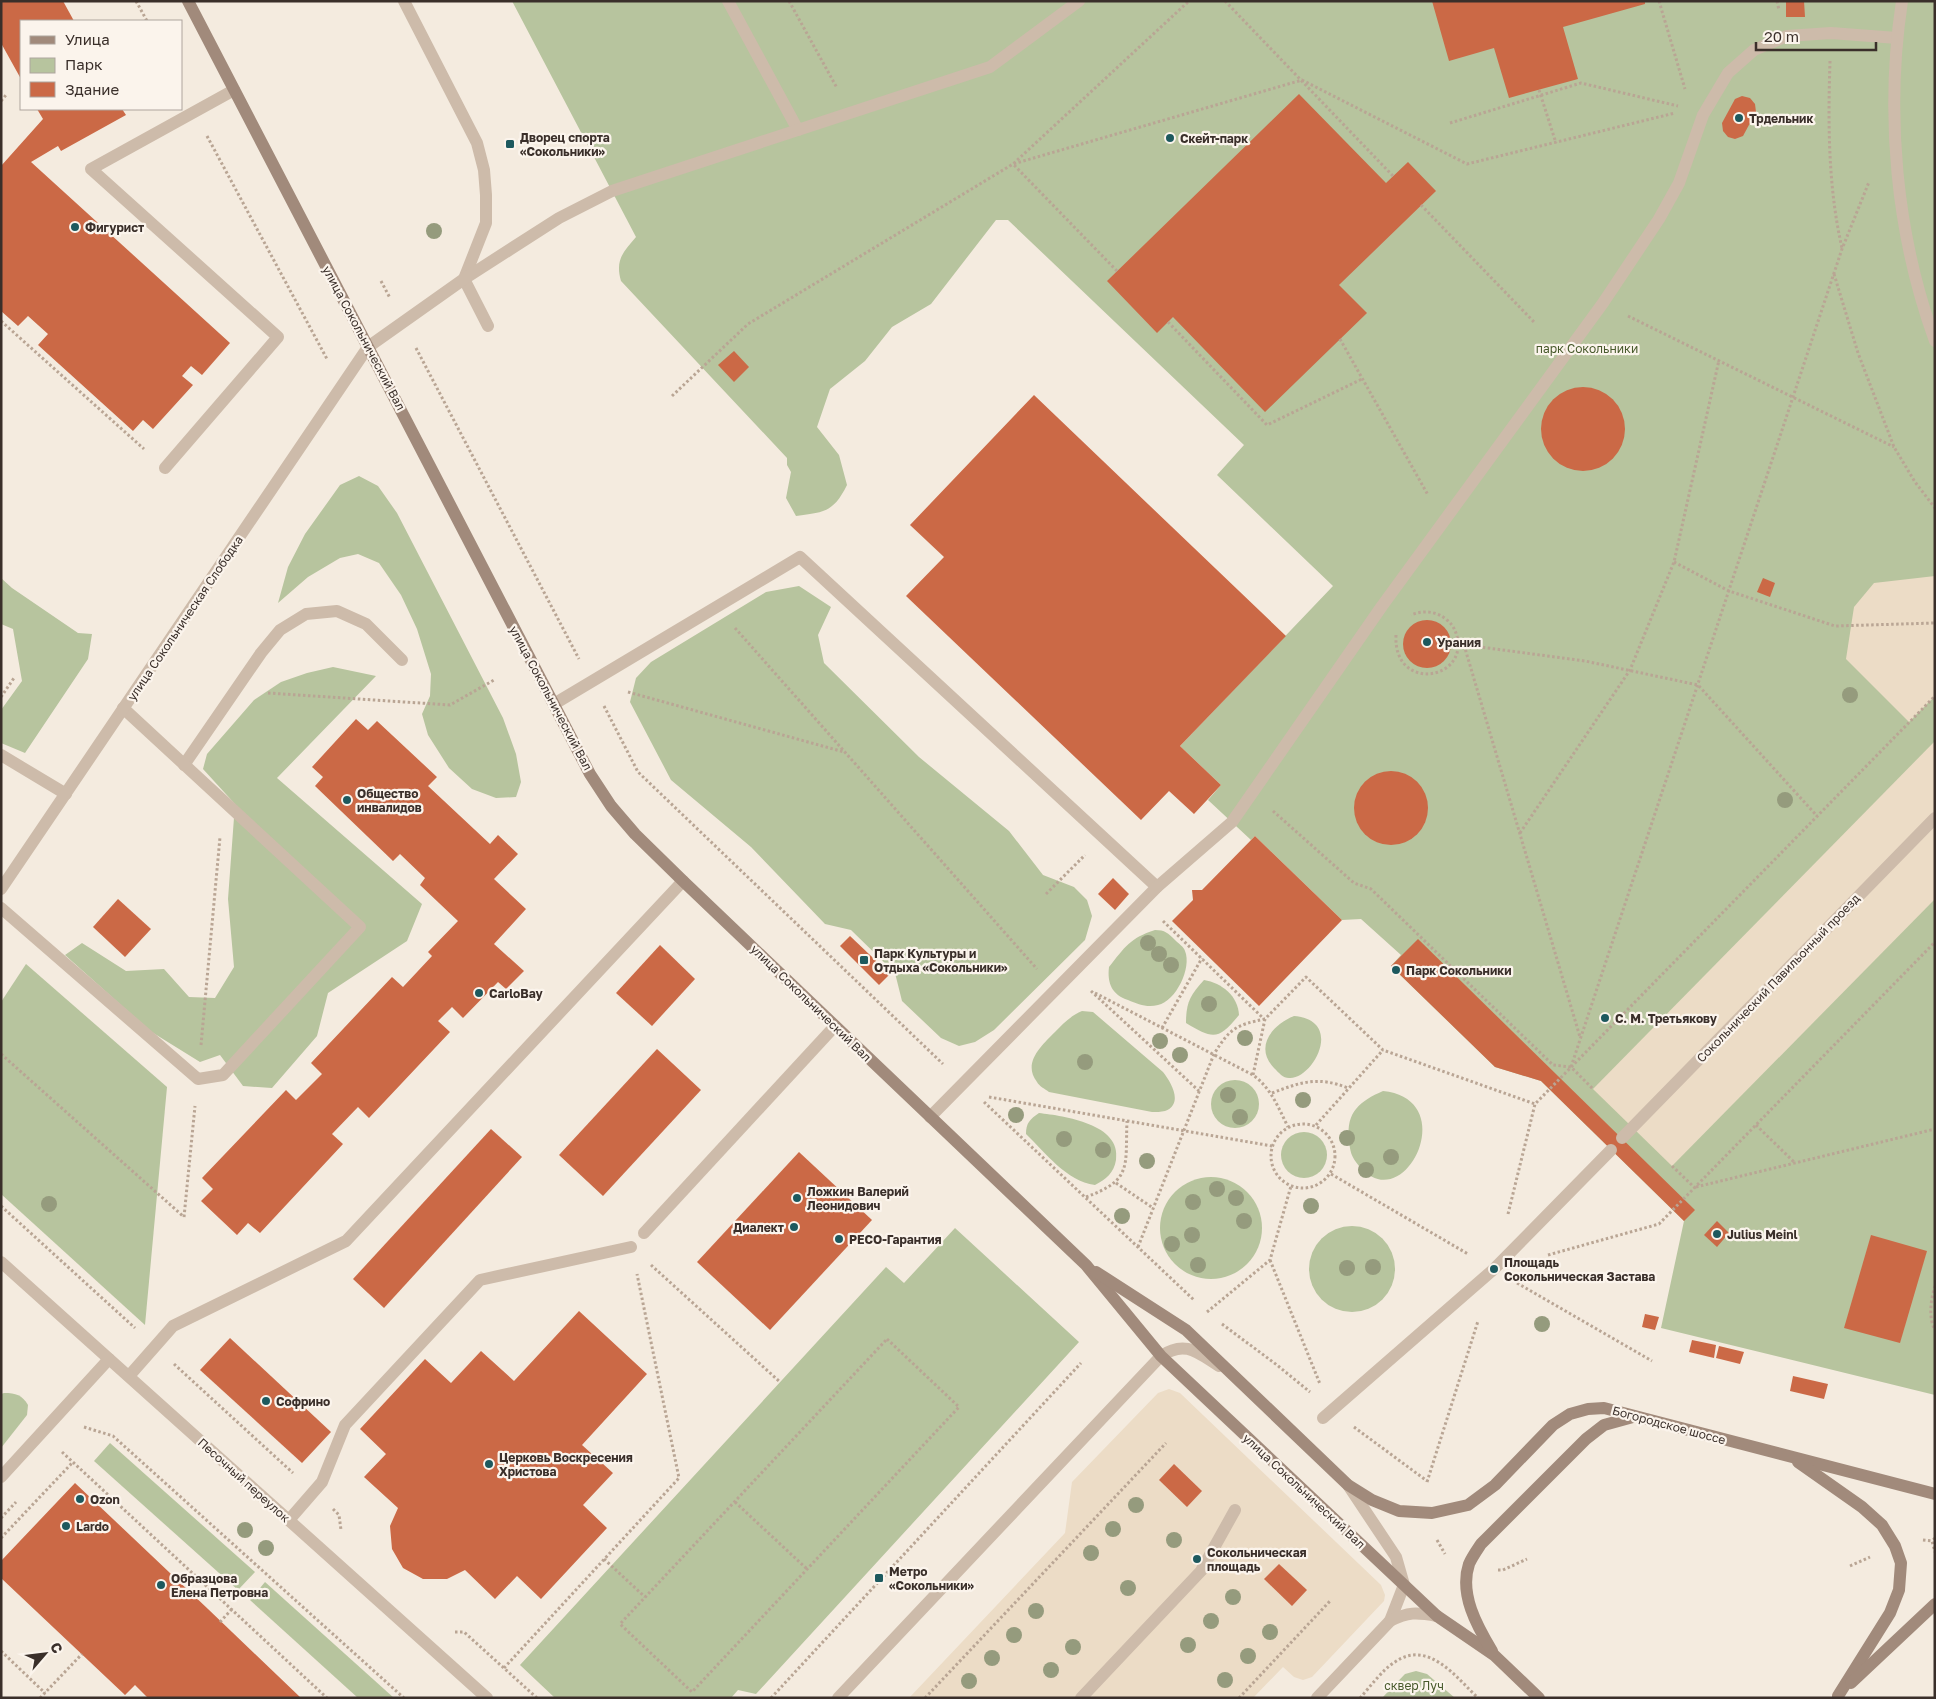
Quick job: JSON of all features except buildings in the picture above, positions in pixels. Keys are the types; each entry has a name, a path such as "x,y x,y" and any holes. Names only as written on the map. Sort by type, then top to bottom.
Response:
{"main road":[{"name":"улица Сокольнический Вал","path":"188,1 590,774 611,806 635,834 683,881 1086,1265 1161,1356 1436,1616 1494,1655 1540,1698"},
{"name":"улица Сокольнический Вал","path":"1086,1265 1186,1330 1307,1445"},
{"name":"Богородское шоссе","path":"1307,1445 1348,1485 1372,1500 1399,1510 1432,1513 1468,1505 1486,1493 1553,1425 1570,1414 1588,1409 1604,1408 1935,1494"},
{"path":"1494,1655 1480,1630 1469,1604 1466,1583 1469,1564 1473,1556 1481,1544 1586,1439 1604,1425 1636,1416"},
{"path":"1792,1457 1862,1507 1882,1525 1895,1546 1901,1563 1899,1590 1890,1613 1837,1697"},
{"path":"1837,1697 1935,1604"}],"street":[{"path":"404,1 478,143 484,170 486,223 464,280 488,326"},
{"path":"728,1 798,130"},
{"path":"368,347 464,280 559,218 612,191 990,67 1080,1"},
{"path":"1902,1 1897,38 1894,121 1902,216 1923,310 1935,340"},
{"path":"930,1117 1157,887 1232,822 1382,606 1603,303 1659,219 1678,183 1703,115 1728,73 1754,50 1787,36 1831,33 1897,38"},
{"path":"165,468 278,337 91,169 234,90"},
{"name":"улица Сокольническая Слободка","path":"1,889 368,347"},
{"path":"554,704 800,557 1157,887"},
{"path":"184,764 260,654 280,630 306,614 337,611 366,624 402,660"},
{"path":"1,908 198,1079 223,1075 360,927 124,708"},
{"path":"1,754 66,794"},
{"name":"Сокольнический Павильонный проезд","path":"1622,1138 1935,818"},
{"path":"129,1376 173,1326 346,1241 683,881"},
{"path":"644,1233 835,1026"},
{"path":"1327,1414 1494,1269 1611,1150"},
{"path":"289,1520 322,1482 345,1425 480,1280 631,1247"},
{"name":"Песочный переулок","path":"1,1262 487,1698"},
{"path":"838,1698 1161,1356 1171,1350 1182,1347 1198,1352 1234,1376"},
{"path":"1,1477 110,1359"},
{"path":"1348,1485 1396,1557 1404,1585 1390,1621"},
{"path":"1082,1698 1201,1571 1235,1510"},
{"path":"1318,1698 1390,1621 1405,1613 1421,1613 1436,1616"}],"path":[{"path":"136,1 146,20"},
{"path":"788,1 851,114"},
{"path":"672,396 748,324 1013,164 1189,1"},
{"path":"1225,1 1394,176"},
{"path":"1659,1 1690,109"},
{"path":"1831,33 1828,123 1837,227 1842,249"},
{"path":"1013,164 1302,80 1467,164 1690,109"},
{"path":"1450,123 1581,83 1690,109 1703,115"},
{"path":"1539,90 1556,143"},
{"path":"1,101 6,96"},
{"path":"194,112 327,360"},
{"path":"1013,164 1117,271"},
{"path":"1571,1067 1842,249 1872,176"},
{"path":"1421,205 1534,322"},
{"path":"1834,274 1858,353 1894,446 1915,482 1935,508"},
{"path":"381,281 638,772 976,1095 1207,1312 1270,1260 1291,1186"},
{"path":"1603,303 1894,446"},
{"path":"1,321 165,468"},
{"path":"1168,322 1267,425 1362,379"},
{"path":"1340,339 1444,522"},
{"path":"1520,833 1630,670 1674,562 1720,360"},
{"path":"1674,562 1729,591 1835,626 1935,624"},
{"path":"1382,606 1402,622"},
{"path":"716,607 1046,979 1054,982 1066,980 1075,982 1253,1075 1264,1083 1272,1093 1288,1126"},
{"path":"1431,612 1442,616 1451,623 1456,632 1458,644 1456,655 1450,665 1440,672 1427,674 1416,672 1405,666 1398,656 1396,643 1396,631 1402,622 1412,614 1431,612"},
{"path":"1458,644 1585,661 1698,685 1817,816"},
{"path":"1464,644 1580,1039"},
{"path":"1,697 14,678"},
{"path":"235,690 450,705 494,680"},
{"path":"591,682 845,752"},
{"path":"1505,1223 1535,1104 1935,696"},
{"path":"1252,792 1354,883 1372,889 1553,1065 1571,1067 1593,1089"},
{"path":"1,1054 184,1217 224,802"},
{"path":"1046,894 1103,837"},
{"path":"1143,902 1265,1019"},
{"path":"1540,1257 1659,1224 1935,942"},
{"path":"1162,1028 1202,958"},
{"path":"1253,1075 1265,1019 1306,977 1383,1050 1535,1104"},
{"path":"1090,991 1199,1091"},
{"path":"1138,1247 1214,1054 1222,1040 1241,1024 1265,1019"},
{"path":"1316,1125 1383,1050"},
{"path":"1272,1093 1295,1084 1311,1081 1331,1082 1348,1088"},
{"path":"976,1095 1272,1146"},
{"path":"1086,1197 1105,1190 1116,1183 1123,1173 1127,1121"},
{"path":"1302,1123 1316,1125 1328,1133 1335,1146 1336,1161 1331,1174 1320,1184 1306,1188 1291,1186 1281,1179 1274,1169 1271,1158 1272,1146 1278,1135 1288,1126 1302,1123"},
{"path":"1756,1125 1795,1163"},
{"path":"1695,1188 1935,1129"},
{"path":"1672,1166 1695,1188"},
{"path":"1116,1183 1153,1208"},
{"path":"1,1206 339,1515 341,1532"},
{"path":"631,1247 780,1382"},
{"path":"504,1668 679,1478 631,1247"},
{"path":"1270,1260 1327,1414"},
{"path":"1935,1286 1932,1296 1931,1323 1935,1330"},
{"path":"1429,1491 1427,1481 1479,1316"},
{"path":"1215,1318 1277,1364 1327,1414 1427,1481"},
{"path":"887,1339 959,1408 807,1569 692,1692 620,1624 887,1339"},
{"path":"771,1698 1081,1363"},
{"path":"80,1423 85,1427 113,1436 404,1698"},
{"path":"925,1698 1166,1443"},
{"path":"62,1452 327,1698"},
{"path":"1,1538 73,1462"},
{"path":"735,1502 807,1569"},
{"path":"1935,1538 1932,1540 1935,1552"},
{"path":"1850,1566 1873,1556"},
{"path":"604,1558 645,1597"},
{"path":"1491,1570 1503,1570 1527,1560"},
{"path":"1238,1698 1330,1601"},
{"path":"220,1622 232,1609"},
{"path":"454,1632 464,1632 537,1698"},
{"path":"1,1651 45,1692"},
{"path":"40,1698 82,1654"},
{"path":"1360,1698 1394,1662 1410,1654 1424,1654 1441,1663 1478,1698"}],"green space":[{"name":"парк Сокольники","path":"512,1 1935,1 1935,1395 1661,1328 1684,1221 1541,1081 1495,1067 1391,966 1401,955 1361,919 1342,920 1255,836 1251,840 1208,800 1221,785 1180,746 1333,586 1217,475 1244,445 1008,220 996,220 931,304 892,327 865,361 830,389 817,427 839,455 847,485 837,501 827,510 796,516 786,498 791,472 787,465 787,458 621,281 619,267 621,257 636,237"},
{"path":"359,476 378,486 397,513 503,718 516,754 521,782 516,797 496,798 472,789 449,768 428,735 422,714 430,696 431,674 417,629 401,595 379,563 358,554 340,558 308,577 278,603 288,567 305,534 340,485"},
{"path":"1,578 12,588 78,633 92,634 88,659 25,753 1,743 1,710 22,681 13,629 1,624"},
{"path":"799,586 831,607 818,635 824,663 919,757 1009,831 1043,875 1074,887 1087,900 1092,916 1085,940 994,1030 975,1042 959,1046 941,1038 902,1001 895,973 851,930 825,924 751,847 671,780 630,702 636,678 651,662 766,592"},
{"path":"333,667 376,676 277,778 422,904 407,941 328,993 317,1036 272,1088 243,1086 220,1055 200,1062 150,1031 65,955 82,943 126,971 164,969 189,997 215,998 234,967 228,899 235,804 203,769 207,754 254,700 281,682"},
{"path":"1155,930 1166,932 1170,935 1185,951 1187,958 1181,983 1171,997 1158,1005 1146,1006 1123,998 1114,992 1109,978 1109,967 1129,944 1140,936"},
{"path":"26,964 167,1087 145,1325 1,1194 1,1002"},
{"path":"1204,980 1217,984 1228,991 1238,1008 1239,1015 1226,1029 1215,1035 1203,1032 1186,1023 1190,1000 1195,990"},
{"path":"1082,1011 1093,1012 1163,1072 1174,1093 1174,1103 1171,1108 1165,1111 1152,1112 1049,1092 1039,1085 1033,1075 1032,1068 1036,1055 1064,1023"},
{"path":"1294,1016 1309,1020 1318,1028 1321,1038 1320,1049 1315,1060 1307,1070 1298,1076 1289,1078 1279,1073 1268,1060 1266,1045 1273,1031"},
{"path":"1230,1080 1240,1080 1249,1084 1255,1090 1258,1095 1258,1113 1249,1124 1240,1128 1230,1128 1221,1124 1215,1118 1211,1109 1211,1099 1215,1090 1221,1084"},
{"path":"1383,1091 1407,1099 1419,1114 1422,1132 1418,1152 1407,1168 1393,1178 1376,1179 1359,1166 1351,1154 1349,1130 1352,1115 1361,1103"},
{"path":"1039,1113 1076,1120 1101,1130 1110,1138 1115,1148 1116,1160 1109,1175 1095,1185 1075,1178 1057,1165 1026,1134 1029,1122"},
{"path":"1299,1132 1309,1132 1323,1142 1327,1155 1323,1168 1317,1174 1309,1178 1299,1178 1285,1168 1281,1160 1281,1150 1291,1136"},
{"path":"1211,1177 1230,1181 1247,1192 1258,1209 1262,1228 1258,1247 1247,1264 1230,1275 1211,1279 1192,1275 1175,1264 1164,1247 1160,1228 1164,1209 1175,1192 1192,1181"},
{"path":"1352,1226 1368,1230 1382,1239 1391,1253 1395,1269 1391,1285 1382,1299 1368,1308 1352,1312 1336,1308 1322,1299 1313,1285 1309,1269 1313,1253 1322,1239 1336,1230"},
{"path":"955,1228 1079,1342 756,1694 738,1690 731,1698 555,1698 520,1665 886,1267 904,1283"},
{"path":"1,1394 18,1395 28,1405 27,1415 1,1448"},
{"path":"110,1443 255,1572 238,1590 94,1461"},
{"path":"265,1582 394,1698 358,1698 250,1600"},
{"name":"сквер Луч","path":"1416,1671 1427,1674 1455,1698 1382,1698 1405,1674"}],"shaded area":[{"path":"1935,576 1935,696 1909,722 1846,659 1854,607 1874,583"},
{"path":"1935,741 1935,899 1672,1166 1593,1089"},
{"name":"Сокольническая площадь","path":"1169,1389 1180,1393 1381,1585 1385,1595 1384,1601 1312,1677 1303,1680 1294,1677 1283,1667 1253,1698 909,1698 1065,1533 1072,1482 1158,1393"}],"place":[{"name":"Трдельник","path":"1739,118"},
{"name":"Скейт-парк","path":"1170,138"},
{"name":"Дворец спорта «Сокольники»","path":"510,144"},
{"name":"Фигурист","path":"75,227"},
{"name":"Урания","path":"1427,642"},
{"name":"Общество инвалидов","path":"347,800"},
{"name":"Парк Культуры и Отдыха «Сокольники»","path":"864,960"},
{"name":"Парк Сокольники","path":"1396,970"},
{"name":"CarloBay","path":"479,993"},
{"name":"С. М. Третьякову","path":"1605,1018"},
{"name":"Ложкин Валерий Леонидович","path":"797,1198"},
{"name":"Диалект","path":"794,1227"},
{"name":"Julius Meinl","path":"1717,1234"},
{"name":"РЕСО-Гарантия","path":"839,1239"},
{"name":"Площадь Сокольническая Застава","path":"1494,1269"},
{"name":"Софрино","path":"266,1401"},
{"name":"Церковь Воскресения Христова","path":"489,1464"},
{"name":"Ozon","path":"80,1499"},
{"name":"Lardo","path":"66,1526"},
{"name":"Сокольническая площадь","path":"1197,1559"},
{"name":"Метро «Сокольники»","path":"879,1578"},
{"name":"Образцова Елена Петровна","path":"161,1585"}]}
